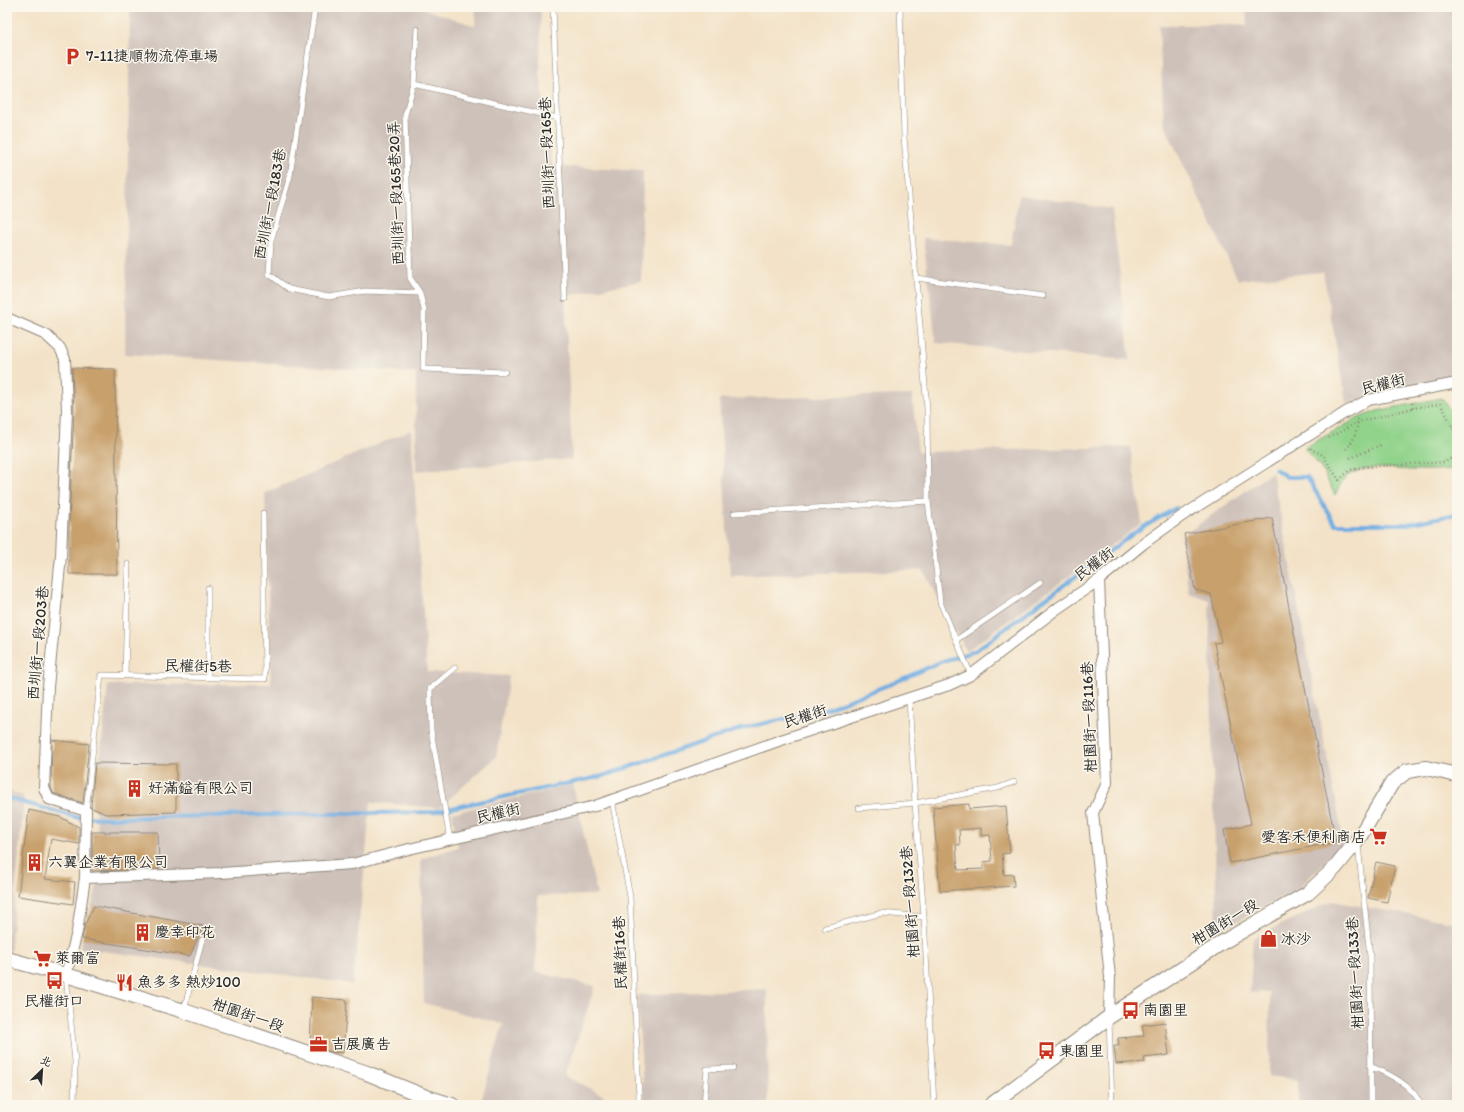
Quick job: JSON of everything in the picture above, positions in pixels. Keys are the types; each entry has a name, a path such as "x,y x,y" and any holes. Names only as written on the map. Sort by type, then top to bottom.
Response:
{"street":[{"name":"西圳街一段203巷","path":"7,318 46,335 60,348 65,359 67,410 61,548 48,686 44,788 49,799 86,811"},
{"name":"民權街","path":"85,878 221,873 352,864 595,806 781,740 949,685 971,675 1182,516 1346,412 1368,400 1457,383"},
{"name":"柑園街一段116巷","path":"1099,580 1107,783 1093,813 1110,977 1109,1017"},
{"name":"柑園街一段","path":"991,1105 1109,1017 1224,942 1308,893 1335,868 1357,841 1392,782 1407,771 1426,768 1457,775"},
{"path":"66,975 77,932 85,878 86,811"},
{"name":"柑園街一段","path":"7,959 66,975 184,1011 367,1073 450,1105"}],"lane":[{"name":"西圳街一段183巷","path":"315,7 290,176 271,241 269,274 290,289 329,296 365,291 420,293"},
{"name":"西圳街一段165巷","path":"554,7 565,299"},
{"path":"900,7 904,137 926,409 928,501 940,602 971,675"},
{"name":"西圳街一段165巷20弄","path":"417,29 414,84 405,115 410,278 420,293 424,310 423,369 505,372"},
{"path":"414,84 558,118"},
{"path":"916,278 1043,296"},
{"path":"734,513 928,501"},
{"name":"民權街5巷","path":"86,811 101,675 265,679 263,512"},
{"path":"125,676 128,564"},
{"path":"956,640 1040,583"},
{"path":"208,588 208,678"},
{"path":"450,840 431,730 430,689 455,668"},
{"name":"柑園街一段132巷","path":"909,698 924,917 934,1105"},
{"path":"860,808 915,803 998,788 1014,782"},
{"name":"民權街16巷","path":"612,800 630,897 639,1097 638,1105"},
{"name":"柑園街一段133巷","path":"1357,841 1370,957 1371,1105"},
{"path":"825,928 882,913 924,917"},
{"path":"184,1011 202,940"},
{"path":"66,975 75,1061 74,1105"},
{"path":"1109,1017 1112,1105"},
{"path":"1370,1066 1389,1074 1408,1088 1421,1105"},
{"path":"704,1105 707,1069 733,1068"}],"path":[{"path":"1412,403 1413,408"},
{"path":"1325,440 1358,422 1413,408 1440,404 1457,436"},
{"path":"1346,449 1354,437 1358,418"},
{"path":"1350,458 1381,445"},
{"path":"1311,447 1311,449 1323,455 1340,480 1350,470 1364,467 1445,462 1457,455"}],"shaded area":[{"path":"130,7 419,7 475,26 476,7 541,7 540,74 552,166 643,171 641,281 565,296 572,459 416,471 416,373 125,354"},
{"path":"1246,7 1457,7 1457,376 1346,403 1323,272 1238,280 1164,124 1159,25 1247,25"},
{"path":"1019,195 1112,209 1130,360 936,343 923,238 1011,245"},
{"path":"912,395 918,452 1130,447 1142,523 966,651 923,570 730,576 719,399"},
{"path":"411,430 427,672 509,676 496,757 439,808 371,802 353,984 80,948 102,868 95,807 108,685 271,684 265,493"},
{"path":"1272,472 1344,843 1299,888 1217,932 1209,600 1189,593 1181,537"},
{"path":"573,785 597,895 538,896 535,972 595,986 565,1076 622,1105 492,1105 482,1098 503,1024 424,1003 421,859 458,847 452,813"},
{"path":"7,789 24,797 10,954 7,953"},
{"path":"1331,901 1457,923 1457,1105 1298,1105 1298,1080 1269,1076 1270,992 1250,993 1253,938"},
{"path":"767,989 768,1105 643,1105 644,1098 637,995"}],"green space":[{"path":"1441,398 1451,411 1457,426 1457,466 1454,469 1365,469 1356,471 1344,479 1335,495 1320,466 1304,448 1358,418 1377,411"}],"building":[{"path":"72,368 115,369 117,574 69,574 69,525 74,410"},
{"path":"1272,518 1336,842 1230,863 1224,830 1251,824 1214,643 1221,642 1211,594 1195,590 1184,534"},
{"path":"52,740 89,744 83,803 53,793 51,787"},
{"name":"好滿鎰有限公司","path":"95,763 176,764 176,812 106,814 92,808"},
{"path":"969,804 969,809 1006,806 1010,853 1002,854 1004,875 1013,874 1014,886 940,891 933,807","holes":["981,828 981,836 990,835 992,861 983,862 984,869 958,870 956,845 960,845 959,830"]},
{"name":"六翼企業有限公司","path":"29,810 60,817 79,827 79,844 51,839 45,879 75,882 73,904 18,896"},
{"path":"92,832 158,832 159,869 92,871"},
{"path":"1376,862 1395,866 1387,902 1368,898"},
{"name":"慶幸印花","path":"94,906 203,926 190,956 82,939 85,924"},
{"path":"312,997 347,1000 343,1053 331,1052 310,1045"},
{"path":"1165,1022 1169,1055 1144,1058 1145,1062 1116,1064 1114,1046 1119,1046 1118,1038 1144,1036 1142,1025"}],"waterway":[{"path":"1275,469 1287,477 1307,477 1335,524 1407,524 1457,514"},
{"path":"7,798 76,817 109,818 432,812 603,776 743,728 820,711 891,684 940,662 975,651 1137,531 1176,508"}],"place":[{"name":"7-11捷順物流停車場","path":"73,56"},
{"name":"好滿鎰有限公司","path":"135,788"},
{"name":"愛客禾便利商店","path":"1379,837"},
{"name":"六翼企業有限公司","path":"35,862"},
{"name":"慶幸印花","path":"142,932"},
{"name":"冰沙","path":"1268,939"},
{"name":"萊爾富","path":"42,958"},
{"name":"民權街口","path":"54,980"},
{"name":"魚多多 熱炒100","path":"124,982"},
{"name":"南園里","path":"1130,1010"},
{"name":"吉展廣告","path":"318,1044"},
{"name":"東園里","path":"1046,1051"}]}
